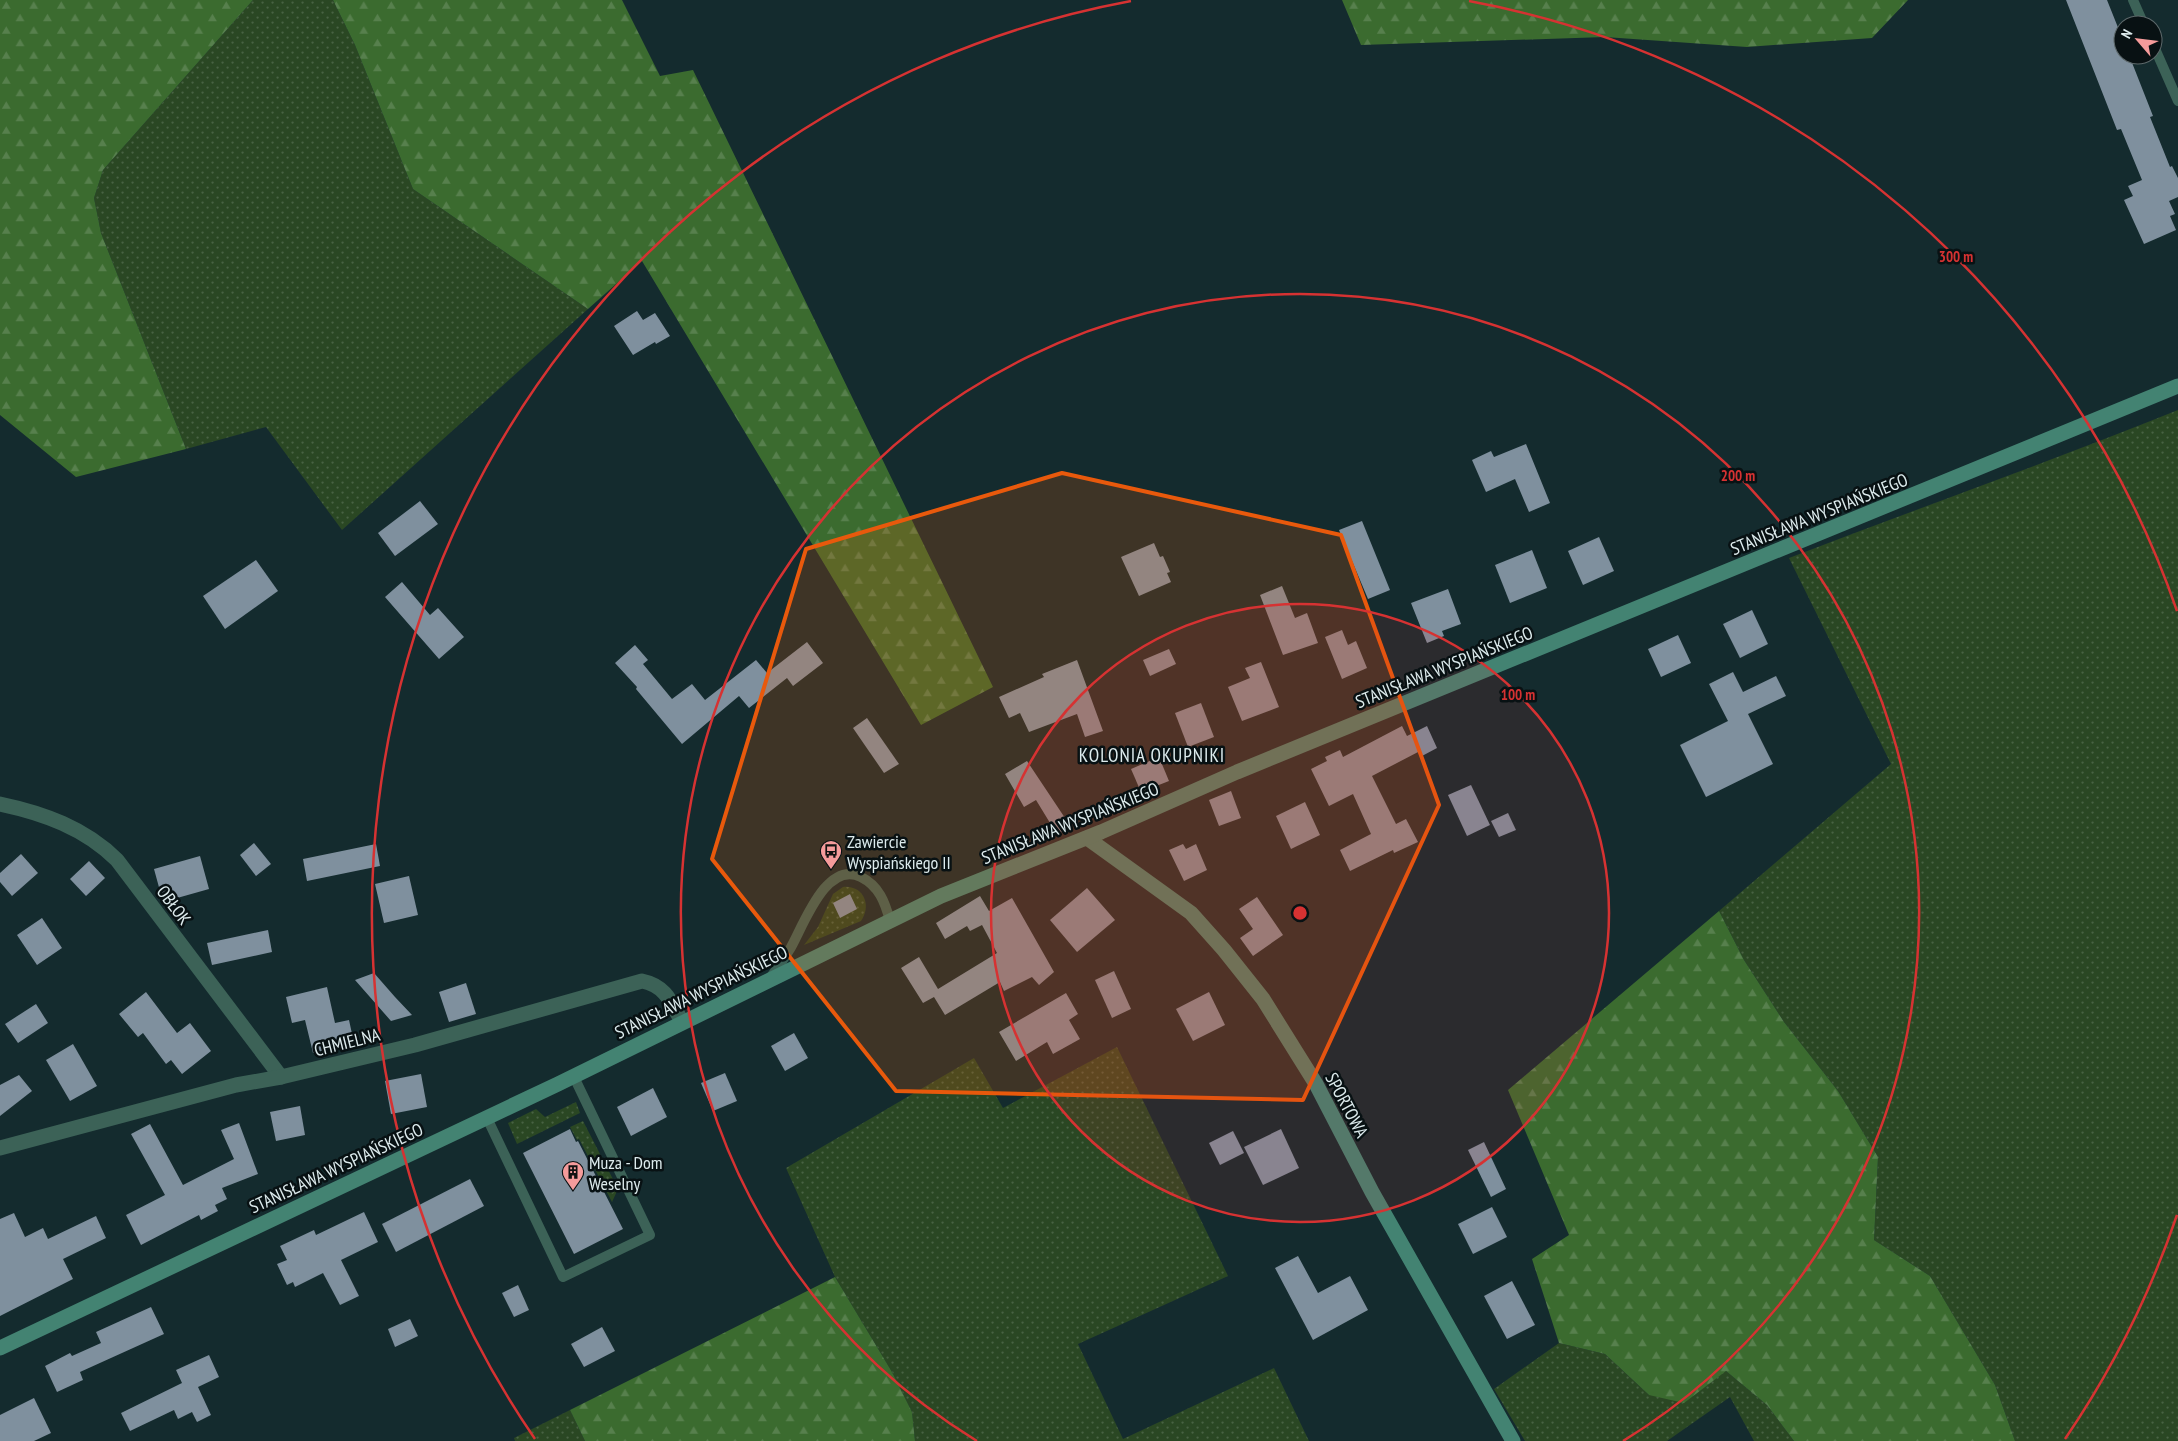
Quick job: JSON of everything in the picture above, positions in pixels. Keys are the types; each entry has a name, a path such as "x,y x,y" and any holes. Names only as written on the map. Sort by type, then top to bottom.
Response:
{"street":[{"name":"STANISŁAWA WYSPIAŃSKIEGO","path":"0,1348 487,1118 941,896 1087,838 1237,772 2178,386"},
{"name":"OBŁOK","path":"0,804 40,814 91,838 108,850 281,1078"},
{"name":"SPORTOWA","path":"1087,838 1191,914 1224,950 1263,999 1316,1084 1372,1192 1513,1441"},
{"name":"CHMIELNA","path":"0,1148 236,1085 281,1078 415,1045 642,981 655,984 667,995 682,1022"}],"lane":[{"path":"2133,0 2140,15"},
{"path":"2162,65 2178,100"},
{"path":"770,979 789,951 823,889 833,879 845,875 857,875 871,882 881,894 890,921"},
{"path":"487,1118 563,1277 650,1235 574,1076"}],"highlighted area":[{"path":"1062,473 1341,535 1439,805 1303,1100 896,1091 712,859 806,549"}],"green space":[{"path":"0,0 253,0 103,170 94,198 101,233 186,449 76,477 0,415"},
{"path":"253,0 333,0 355,45 413,189 588,309 342,530 266,427 186,449 101,233 94,198 103,170"},
{"path":"333,0 622,0 660,76 693,70 993,687 921,725 642,261 588,309 413,189 355,45"},
{"path":"1342,0 1908,0 1872,38 1747,47 1605,37 1361,45"},
{"path":"2178,410 2178,1441 2015,1441 1995,1385 1930,1276 1874,1240 1878,1157 1838,1091 1784,1022 1744,960 1719,911 1891,764 1789,558"},
{"path":"843,887 856,889 864,898 866,909 861,921 804,945 818,927 833,894"},
{"path":"1719,911 1744,960 1784,1022 1838,1091 1878,1157 1874,1240 1930,1276 1995,1385 2015,1441 1794,1441 1767,1405 1726,1371 1684,1403 1649,1395 1605,1354 1559,1343 1532,1259 1569,1235 1508,1090"},
{"path":"1117,1047 1228,1276 1078,1344 1123,1439 1274,1368 1309,1441 915,1441 912,1412 892,1372 835,1277 786,1168 974,1058 1003,1108"},
{"path":"576,1102 580,1113 517,1144 508,1123 536,1109 545,1117"},
{"path":"583,1121 618,1189 612,1202 579,1139 577,1140 570,1127"},
{"path":"835,1277 892,1372 912,1412 915,1441 585,1441 570,1410"},
{"path":"1559,1343 1605,1354 1649,1395 1726,1371 1767,1405 1794,1441 1754,1441 1730,1397 1667,1441 1525,1441 1494,1389"},
{"path":"570,1410 585,1441 515,1441 514,1438"}],"building":[{"path":"2066,0 2107,0 2113,15 2113,65 2133,65 2153,116 2150,117 2170,167 2172,166 2178,178 2178,197 2169,201 2175,214 2170,216 2176,230 2144,244 2124,200 2133,196 2128,186 2142,180 2121,129 2117,130"},
{"path":"637,311 643,320 655,313 670,336 656,344 655,342 633,355 614,326"},
{"path":"1526,444 1550,503 1529,512 1515,479 1486,492 1472,460 1491,451 1494,457"},
{"path":"420,501 438,524 395,556 378,533"},
{"path":"1362,521 1390,590 1368,599 1339,530"},
{"path":"1599,537 1614,571 1583,585 1568,551"},
{"path":"1154,543 1160,557 1163,556 1170,572 1167,573 1171,582 1139,596 1121,557"},
{"path":"1532,550 1547,588 1510,603 1495,565"},
{"path":"256,560 278,591 225,629 203,596"},
{"path":"402,582 430,615 438,608 464,637 439,659 385,597"},
{"path":"1282,586 1295,618 1307,613 1318,643 1283,655 1260,595"},
{"path":"1448,589 1461,624 1442,631 1444,636 1427,643 1411,603"},
{"path":"1752,610 1768,644 1740,658 1723,624"},
{"path":"1342,630 1348,645 1356,641 1367,668 1342,679 1325,637"},
{"path":"1678,635 1691,663 1661,677 1648,649"},
{"path":"807,642 823,663 793,686 787,678 749,708 739,696 682,744 636,689 637,687 615,663 635,645 648,660 643,664 672,699 692,684 705,700 756,660 767,673"},
{"path":"1169,649 1176,664 1150,676 1143,660"},
{"path":"1077,660 1103,731 1085,737 1077,714 1029,732 1020,713 1009,718 999,697 1044,677 1042,674"},
{"path":"1261,662 1279,707 1242,721 1228,687 1250,678 1245,668"},
{"path":"1733,672 1743,692 1776,676 1786,696 1748,714 1773,764 1706,797 1680,745 1728,721 1709,684"},
{"path":"1201,703 1214,737 1188,747 1175,713"},
{"path":"867,718 899,764 884,773 853,728"},
{"path":"1402,726 1407,736 1427,726 1437,748 1422,756 1420,751 1372,776 1396,824 1406,819 1418,842 1394,853 1393,850 1350,871 1340,850 1371,834 1353,794 1329,806 1311,769 1327,761 1325,757 1340,750 1343,757"},
{"path":"1159,757 1169,781 1141,792 1131,769"},
{"path":"1027,761 1069,824 1058,836 1036,800 1024,807 1005,774"},
{"path":"1471,785 1490,825 1467,836 1448,795"},
{"path":"1231,791 1241,818 1219,826 1209,800"},
{"path":"1305,802 1320,835 1291,849 1276,816"},
{"path":"1508,813 1516,830 1499,837 1491,821"},
{"path":"254,843 271,864 256,876 240,855"},
{"path":"376,844 380,866 307,881 303,859"},
{"path":"1183,844 1186,849 1196,844 1207,870 1184,881 1169,850"},
{"path":"21,854 38,873 12,896 0,882 0,873"},
{"path":"200,856 209,889 163,902 154,869"},
{"path":"89,861 105,878 86,896 70,879"},
{"path":"409,876 418,915 384,923 375,884"},
{"path":"1087,888 1115,920 1077,952 1050,920"},
{"path":"850,894 857,909 840,918 833,903"},
{"path":"980,896 989,911 1012,898 1054,972 1039,985 1032,977 1004,991 1000,982 945,1015 934,997 923,1003 901,968 919,957 938,989 997,953 982,925 970,931 967,926 945,939 936,923"},
{"path":"1257,897 1283,935 1253,956 1240,938 1253,929 1239,909"},
{"path":"42,918 62,948 37,965 17,935"},
{"path":"268,930 272,952 212,965 207,943"},
{"path":"1114,971 1131,1009 1112,1018 1095,980"},
{"path":"374,973 412,1015 391,1021 355,980"},
{"path":"466,983 476,1014 449,1022 439,992"},
{"path":"327,987 335,1023 349,1020 354,1043 313,1053 305,1020 292,1023 286,997"},
{"path":"146,992 177,1033 190,1023 211,1051 182,1074 171,1060 166,1064 143,1033 138,1037 119,1014"},
{"path":"1209,992 1225,1025 1193,1041 1176,1009"},
{"path":"1066,993 1078,1014 1069,1020 1080,1039 1053,1054 1047,1042 1016,1061 999,1032"},
{"path":"36,1004 48,1023 18,1043 5,1024"},
{"path":"794,1033 808,1058 785,1071 771,1046"},
{"path":"73,1044 97,1086 70,1101 46,1060"},
{"path":"725,1073 737,1101 713,1111 701,1083"},
{"path":"421,1074 427,1107 391,1114 385,1081"},
{"path":"19,1075 32,1091 0,1116 0,1085"},
{"path":"653,1088 667,1117 631,1136 617,1107"},
{"path":"300,1106 305,1135 276,1141 270,1112"},
{"path":"239,1123 258,1174 222,1188 227,1199 215,1205 218,1211 201,1220 199,1215 141,1245 126,1215 165,1195 131,1134 150,1124 183,1185 234,1159 221,1130"},
{"name":"Muza - Dom Weselny","path":"570,1129 623,1229 574,1254 523,1153"},
{"path":"1281,1129 1299,1168 1263,1185 1244,1147"},
{"path":"1233,1131 1244,1153 1220,1165 1209,1143"},
{"path":"1484,1142 1506,1189 1491,1197 1468,1150"},
{"path":"470,1179 484,1206 396,1252 382,1224"},
{"path":"1492,1207 1507,1237 1473,1254 1458,1224"},
{"path":"364,1212 378,1242 341,1260 359,1296 340,1305 323,1273 295,1287 293,1282 287,1285 277,1264 287,1260 280,1246 314,1230 316,1235"},
{"path":"14,1213 25,1237 43,1228 48,1239 96,1216 106,1238 63,1259 73,1279 0,1316 0,1219"},
{"path":"1298,1256 1318,1293 1350,1276 1368,1310 1313,1340 1275,1268"},
{"path":"1512,1281 1535,1325 1507,1339 1484,1296"},
{"path":"518,1285 529,1310 514,1317 502,1293"},
{"path":"151,1307 164,1334 80,1372 83,1380 57,1392 45,1366 70,1353 72,1356 101,1343 96,1332"},
{"path":"410,1319 418,1336 395,1347 388,1329"},
{"path":"602,1327 615,1351 584,1367 571,1344"},
{"path":"209,1355 219,1377 198,1387 211,1415 197,1422 192,1412 178,1419 174,1410 130,1431 121,1413 182,1383 176,1370"},
{"path":"34,1398 51,1433 34,1441 0,1441 0,1415"}],"place":[{"name":"Zawiercie Wyspiańskiego II","path":"831,870"},
{"name":"Muza - Dom Weselny","path":"573,1191"}],"district":[{"name":"KOLONIA OKUPNIKI","path":"1152,755"}]}
